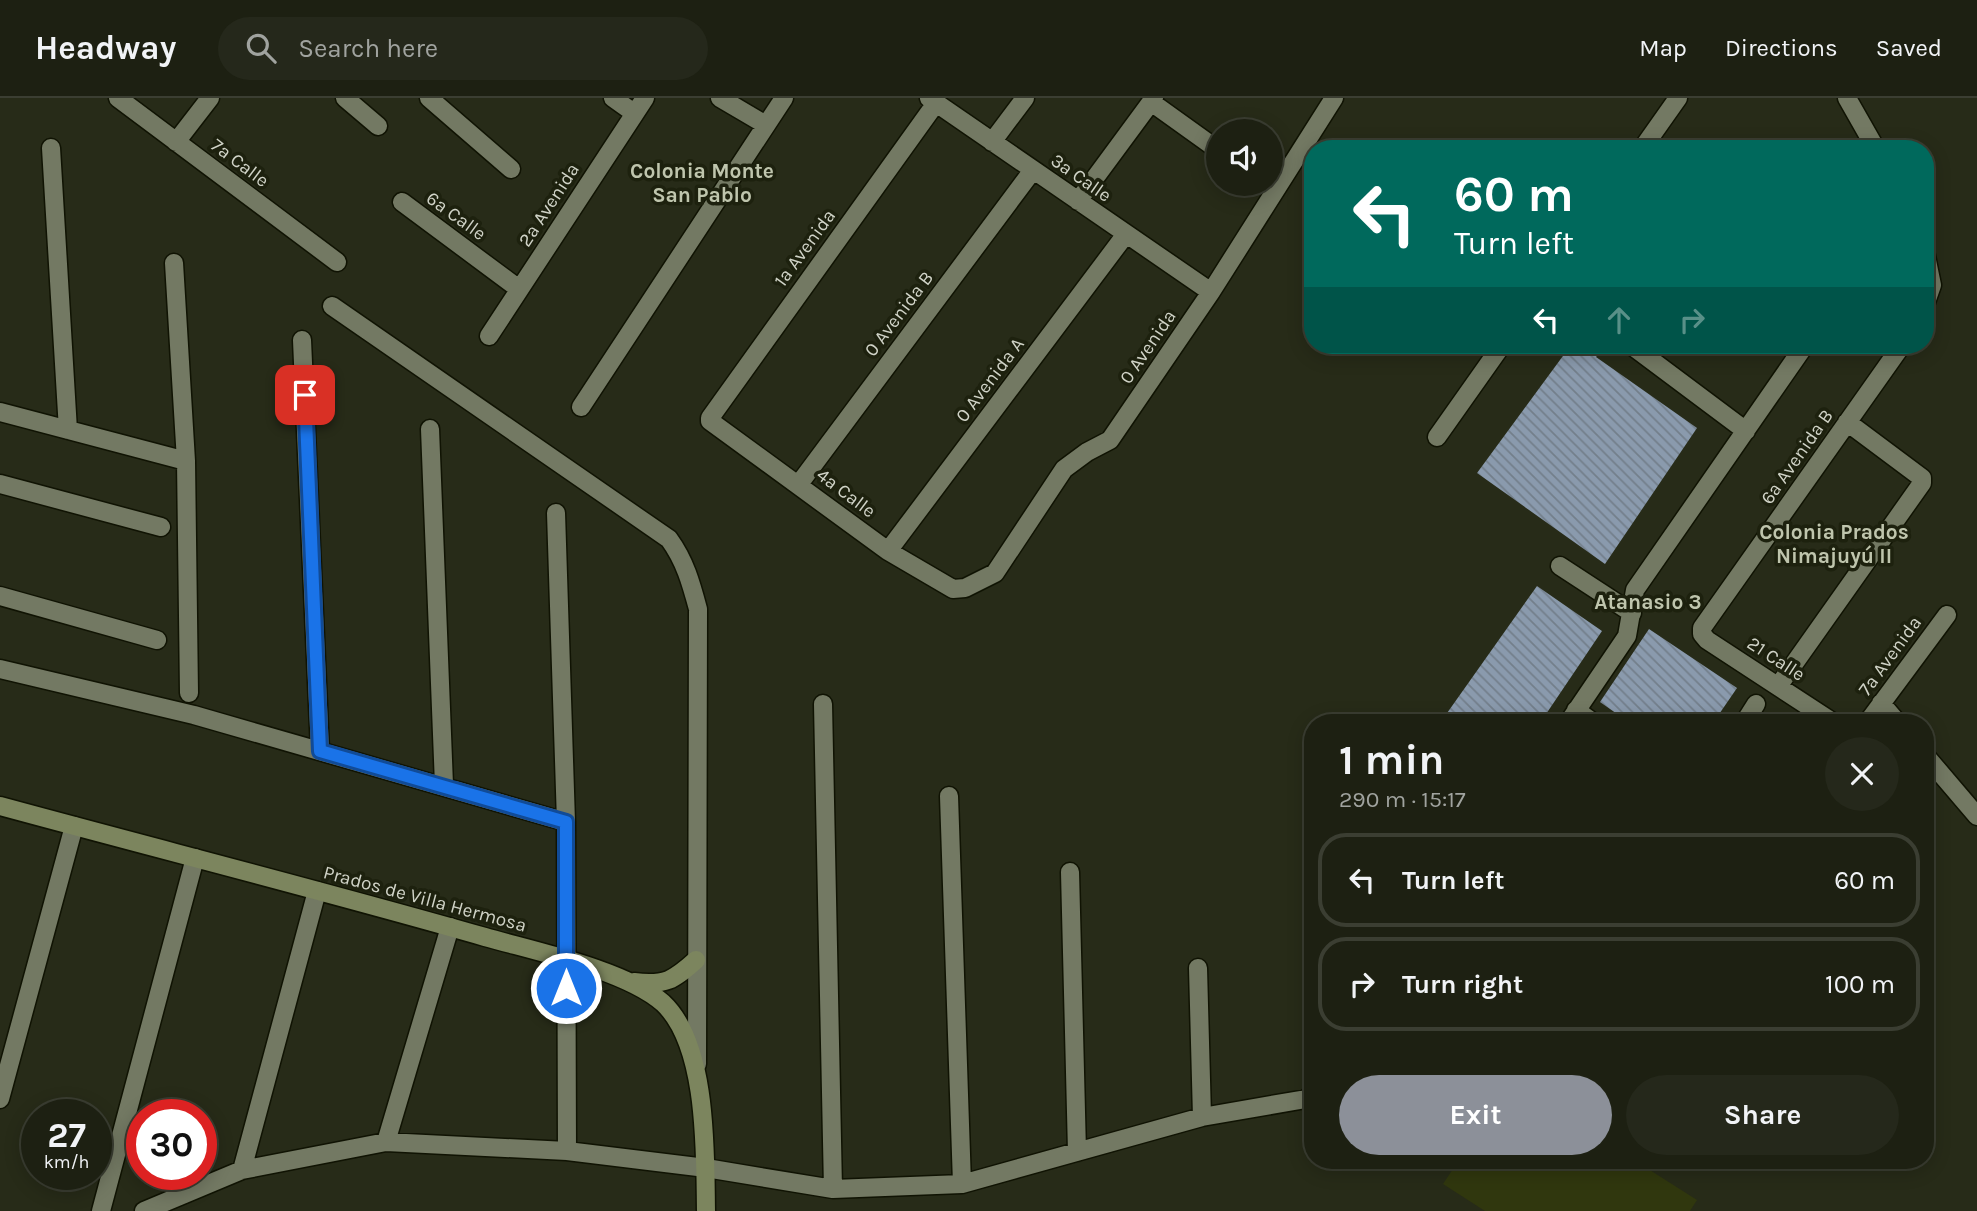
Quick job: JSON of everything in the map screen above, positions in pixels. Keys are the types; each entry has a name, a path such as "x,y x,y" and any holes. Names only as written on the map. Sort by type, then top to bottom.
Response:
{"main road":[{"name":"Prados de Villa Hermosa","path":"0,806 450,927 628,981 662,1003 676,1020 697,1071 706,1168 706,1211"},
{"path":"628,981 663,983 678,977 696,960"}],"street":[{"name":"7a Calle","path":"118,98 337,262"},
{"path":"176,142 210,98"},
{"path":"345,98 378,126"},
{"path":"429,98 511,169"},
{"path":"612,98 634,113"},
{"name":"2a Avenida","path":"489,336 645,98"},
{"path":"720,98 766,125"},
{"path":"581,407 784,98"},
{"path":"992,142 1025,98"},
{"name":"0 Avenida","path":"1307,140 1334,98"},
{"path":"1648,140 1678,98"},
{"path":"1847,98 1871,140"},
{"name":"3a Calle","path":"932,100 1210,292"},
{"name":"1a Avenida","path":"710,418 932,100"},
{"path":"1078,201 1153,100 1206,140"},
{"name":"0 Avenida","path":"965,588 995,573 1063,469 1110,440 1210,292 1304,145"},
{"path":"51,148 68,430"},
{"name":"0 Avenida B","path":"799,484 1033,170"},
{"name":"6a Calle","path":"402,202 519,289"},
{"name":"0 Avenida A","path":"888,551 1126,234"},
{"path":"174,263 186,461 189,693"},
{"path":"332,306 669,539 680,555 688,572 698,609 697,1071"},
{"path":"302,341 320,751"},
{"path":"1437,437 1496,354"},
{"path":"1643,354 1746,431"},
{"path":"1573,714 1627,636 1635,590 1799,354"},
{"name":"6a Avenida B","path":"1702,628 1896,354"},
{"path":"0,412 186,461"},
{"name":"4a Calle","path":"710,418 710,421 888,551 953,589 965,588"},
{"path":"1779,685 1922,483 1922,478 1847,422"},
{"path":"430,429 444,785"},
{"path":"0,484 161,527"},
{"path":"556,513 566,822 567,1151"},
{"path":"1560,566 1632,613"},
{"path":"0,596 157,640"},
{"name":"7a Avenida","path":"1873,714 1947,615"},
{"name":"21 Calle","path":"1702,628 1702,634 1707,640 1821,714"},
{"path":"0,669 194,715 566,822"},
{"path":"1881,703 1890,714"},
{"path":"823,704 833,1189"},
{"path":"1750,714 1756,704"},
{"path":"1934,766 1977,816"},
{"path":"949,796 962,1184"},
{"path":"0,1098 74,826"},
{"path":"101,1211 195,858"},
{"path":"1070,872 1077,1152"},
{"path":"242,1170 317,891"},
{"path":"386,1142 450,927"},
{"path":"1198,968 1202,1117"},
{"path":"144,1211 242,1170 386,1142 567,1151 706,1168 833,1189 962,1184 1202,1117 1304,1099"}],"green space":[{"path":"1453,1169 1648,1169 1697,1200 1690,1211 1485,1211 1443,1184"}],"building":[{"path":"1564,354 1598,354 1596,357 1697,428 1605,564 1477,473"},
{"path":"1537,586 1602,631 1546,714 1446,714"},
{"path":"1649,629 1737,688 1719,714 1617,714 1600,702"}],"district":[{"name":"Colonia Monte San Pablo","path":"702,183"},
{"name":"Colonia Prados Nimajuyú II","path":"1834,544"},
{"name":"Atanasio 3","path":"1648,602"}],"route":[{"path":"305,395 320,751 566,822 566,988"}]}
